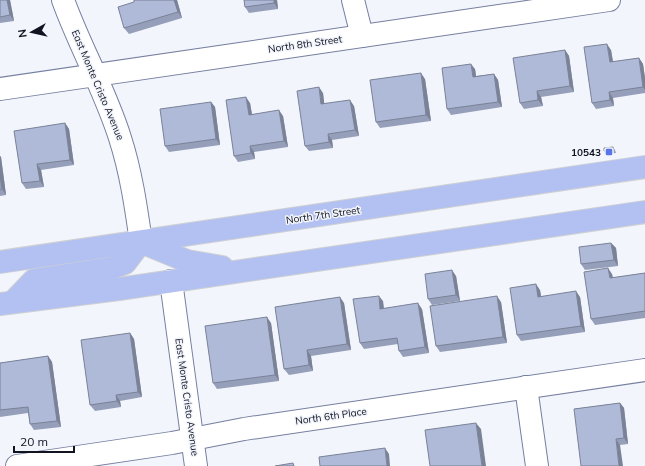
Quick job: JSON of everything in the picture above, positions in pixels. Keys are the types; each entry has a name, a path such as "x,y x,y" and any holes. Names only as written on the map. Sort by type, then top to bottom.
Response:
{"main road":[{"name":"North 7th Street","path":"0,262 645,167"},
{"path":"6,303 171,281 645,212"},
{"path":"6,303 34,280 112,268 125,263 142,242 187,261 248,270"}],"street":[{"name":"East Monte Cristo Avenue","path":"63,0 120,137 132,178 142,242"},
{"path":"353,0 362,36"},
{"name":"North 8th Street","path":"0,89 94,74 609,0"},
{"name":"East Monte Cristo Avenue","path":"171,281 196,466"},
{"name":"North 6th Place","path":"17,466 192,439 244,429 645,370"},
{"path":"526,387 537,466"}],"building":[{"path":"0,0 7,0 10,15 0,17"},
{"path":"134,0 174,0 178,12 124,28 118,7 134,2"},
{"path":"244,0 274,0 274,3 245,7"},
{"path":"607,44 610,62 639,58 643,87 609,92 610,100 592,103 584,47"},
{"path":"565,50 570,86 537,91 538,100 520,103 513,58"},
{"path":"471,64 473,77 494,74 498,102 447,109 442,68"},
{"path":"421,73 426,115 376,122 370,80"},
{"path":"319,87 321,104 350,100 355,130 328,134 329,142 305,146 297,91"},
{"path":"246,97 249,115 279,110 284,141 250,146 251,153 234,156 226,100"},
{"path":"211,102 216,139 165,146 160,109"},
{"path":"65,123 70,160 37,164 40,181 22,183 14,131"},
{"path":"613,147 613,150 604,151 604,148"},
{"path":"0,175 2,189 0,190"},
{"path":"611,243 614,260 581,264 579,247"},
{"path":"608,268 610,278 645,273 645,311 591,319 584,272"},
{"path":"452,270 456,295 428,299 425,274"},
{"path":"536,284 538,297 576,291 581,326 517,335 510,288"},
{"path":"379,296 380,309 418,303 425,347 399,351 397,338 360,343 353,299"},
{"path":"497,296 503,337 436,346 430,306"},
{"path":"340,297 347,344 307,350 309,365 284,369 275,307"},
{"path":"267,317 275,375 213,383 205,326"},
{"path":"130,333 138,392 116,395 117,401 90,405 81,340"},
{"path":"48,356 57,421 30,424 28,407 0,410 0,363"},
{"path":"620,403 624,438 616,439 619,466 581,466 574,409"},
{"path":"476,423 482,466 430,466 425,430"},
{"path":"385,448 387,466 320,466 319,457"},
{"path":"293,463 294,466 275,466"}],"place":[{"name":"10543","path":"609,152"}]}
